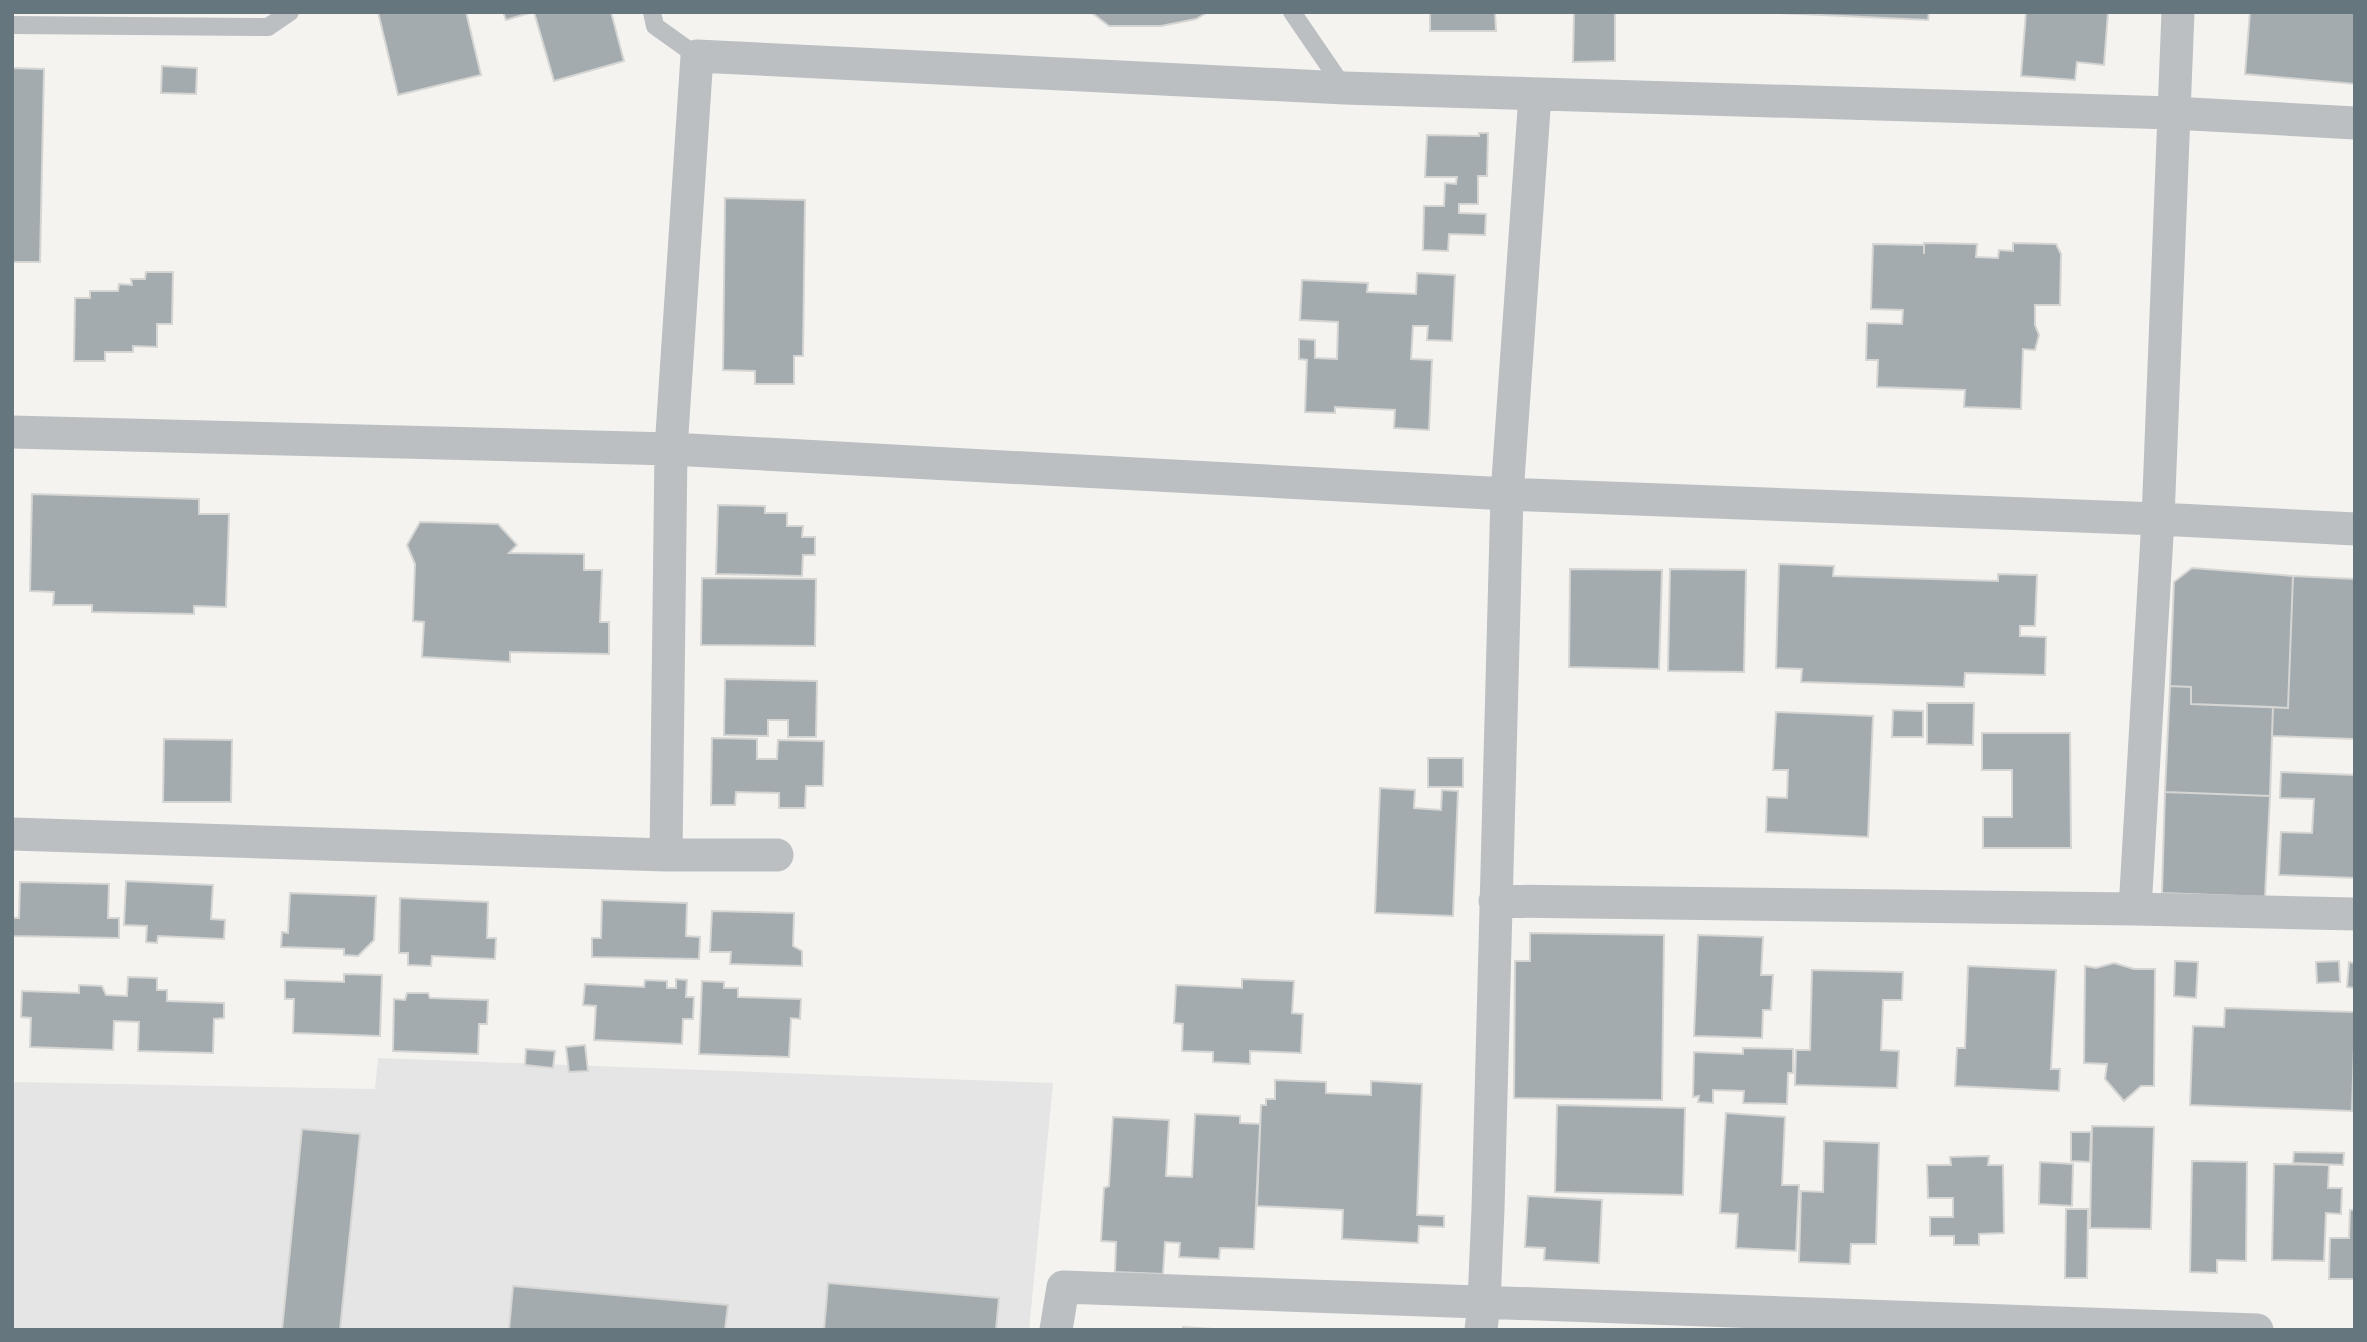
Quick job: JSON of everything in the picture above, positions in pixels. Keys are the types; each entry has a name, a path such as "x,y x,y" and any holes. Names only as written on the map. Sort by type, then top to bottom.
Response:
{"street":[{"path":"2135,909 2158,519 2178,12"},
{"path":"666,855 671,449 697,56 1344,88 2173,113 2355,123"},
{"path":"1483,1316 1507,494 1535,94"},
{"path":"12,432 671,449 1507,494 2355,529"},
{"path":"12,834 666,855 777,855"},
{"path":"1495,901 2355,914"},
{"path":"1056,1330 1063,1287 1483,1316 2257,1330"}],"lane":[{"path":"12,25 268,27 290,12"},
{"path":"652,12 654,26 697,56"},
{"path":"1292,12 1344,88"}],"shaded area":[{"path":"378,1058 1053,1083 1029,1330 12,1330 12,1082 375,1089"}],"building":[{"path":"378,12 466,12 481,75 398,95"},
{"path":"503,12 533,12 506,20"},
{"path":"534,12 611,12 624,61 554,81"},
{"path":"1091,12 1208,12 1196,19 1161,26 1109,26"},
{"path":"1430,12 1495,12 1496,31 1430,31"},
{"path":"1574,12 1615,12 1615,61 1573,62"},
{"path":"1757,12 1929,12 1928,20"},
{"path":"2026,12 2108,12 2104,65 2077,62 2075,80 2021,76"},
{"path":"2250,12 2355,12 2355,84 2245,74"},
{"path":"162,66 197,68 196,94 161,93"},
{"path":"12,68 44,69 40,262 12,262"},
{"path":"1479,133 1488,133 1487,176 1478,176 1478,204 1459,204 1459,213 1486,214 1485,235 1449,234 1448,251 1423,250 1424,206 1444,206 1445,183 1456,184 1457,177 1425,177 1427,135 1479,136"},
{"path":"725,198 805,200 803,356 794,356 794,384 755,384 755,371 723,370"},
{"path":"2013,243 2056,244 2061,254 2060,305 2035,305 2035,325 2039,335 2035,350 2023,349 2021,409 1964,407 1965,390 1877,387 1878,360 1866,360 1867,323 1902,324 1903,310 1871,309 1873,244 1977,244 1976,257 1998,258 1999,250 2013,251"},
{"path":"146,272 173,272 172,324 157,324 157,347 133,346 133,352 105,352 105,361 74,361 75,298 90,298 90,291 118,291 119,284 132,285 131,279 145,279"},
{"path":"1417,273 1455,275 1452,341 1427,340 1428,326 1413,326 1411,359 1432,360 1429,430 1394,428 1395,410 1335,407 1335,413 1305,412 1307,360 1299,359 1299,339 1315,340 1315,358 1337,359 1338,322 1300,320 1302,280 1368,283 1367,292 1416,294"},
{"path":"32,494 199,499 199,514 229,514 226,607 194,606 194,614 92,612 92,605 53,605 54,592 30,591"},
{"path":"718,505 765,506 765,513 787,513 787,526 803,526 802,537 815,537 815,555 803,555 802,576 716,574"},
{"path":"420,522 498,524 517,545 509,553 584,554 584,570 602,570 600,622 609,622 609,654 510,652 510,662 422,657 424,622 413,621 415,564 407,545"},
{"path":"1779,564 1834,566 1833,576 1998,581 1998,574 2037,575 2035,626 2020,626 2020,636 2046,637 2045,675 1965,673 1964,687 1801,682 1802,669 1776,668"},
{"path":"2192,568 2293,576 2288,708 2191,704 2191,687 2170,686 2174,582"},
{"path":"1570,569 1662,570 1659,669 1569,667"},
{"path":"1670,569 1746,570 1744,672 1668,671"},
{"path":"2293,576 2355,579 2355,739 2272,736 2273,707 2288,708"},
{"path":"702,578 816,579 815,646 701,645"},
{"path":"725,679 817,681 816,737 788,737 788,720 768,720 768,736 724,735"},
{"path":"2170,686 2191,687 2191,704 2273,707 2270,796 2165,792"},
{"path":"1927,703 1974,703 1973,745 1927,744"},
{"path":"1893,710 1923,711 1923,737 1892,737"},
{"path":"1776,712 1873,716 1868,837 1766,832 1767,797 1787,798 1788,770 1773,770"},
{"path":"1982,733 2070,733 2071,848 1983,848 1983,817 2012,817 2012,770 1982,770"},
{"path":"712,738 757,739 757,759 777,759 778,740 824,741 823,786 806,786 805,808 779,808 779,793 736,792 735,805 711,805"},
{"path":"164,739 232,740 231,802 163,802"},
{"path":"1428,758 1463,758 1463,787 1428,787"},
{"path":"2281,772 2355,775 2355,878 2279,875 2281,832 2312,833 2314,799 2280,798"},
{"path":"1380,788 1415,790 1414,808 1441,810 1442,790 1458,791 1453,916 1375,913"},
{"path":"2165,792 2270,796 2265,897 2162,893"},
{"path":"126,881 213,885 211,919 225,920 224,939 158,936 157,943 146,942 147,926 124,925"},
{"path":"20,882 109,884 108,918 119,918 119,938 13,936 13,918 19,918"},
{"path":"290,893 376,896 374,940 358,956 344,955 344,949 281,947 282,932 288,933"},
{"path":"400,898 488,902 487,938 496,938 495,959 432,956 431,966 408,965 408,953 399,953"},
{"path":"602,900 687,903 686,936 700,937 699,959 592,957 592,938 601,938"},
{"path":"712,911 794,913 793,946 802,951 802,966 730,964 731,952 710,952"},
{"path":"1530,933 1664,935 1662,1100 1514,1098 1515,961 1530,961"},
{"path":"1698,935 1763,937 1761,975 1773,975 1771,1010 1763,1010 1762,1038 1694,1036"},
{"path":"2175,961 2198,962 2196,998 2174,996"},
{"path":"2339,961 2340,982 2317,983 2316,962"},
{"path":"2349,962 2355,963 2355,988 2347,987"},
{"path":"2114,963 2134,969 2155,969 2154,1086 2141,1086 2124,1101 2105,1079 2107,1064 2084,1063 2085,966 2096,968"},
{"path":"1968,966 2056,970 2051,1069 2060,1069 2059,1091 1955,1086 1957,1048 1965,1048"},
{"path":"1812,970 1903,972 1902,1000 1883,1000 1881,1050 1899,1051 1897,1088 1795,1085 1796,1050 1810,1050"},
{"path":"344,974 382,975 380,1036 293,1033 294,999 285,999 285,980 344,982"},
{"path":"128,977 157,978 157,990 167,990 167,1001 224,1003 224,1018 214,1019 213,1053 138,1051 139,1022 114,1021 113,1050 30,1047 31,1018 21,1017 22,991 79,993 79,985 102,986 106,995 127,996"},
{"path":"676,979 687,980 686,997 694,997 693,1019 683,1019 682,1044 594,1040 596,1006 583,1005 585,984 644,987 645,980 667,981 667,988 676,988"},
{"path":"1242,979 1294,981 1292,1013 1303,1014 1301,1053 1250,1051 1250,1064 1213,1062 1213,1052 1182,1051 1183,1024 1174,1023 1176,985 1242,988"},
{"path":"702,981 724,982 724,988 738,988 738,997 801,999 800,1019 791,1018 789,1057 699,1054"},
{"path":"407,993 428,993 430,998 488,1000 487,1024 479,1024 478,1054 393,1051 394,999 405,1000"},
{"path":"2225,1008 2355,1012 2352,1111 2190,1105 2193,1026 2224,1027"},
{"path":"585,1045 588,1071 569,1072 566,1047"},
{"path":"1743,1048 1793,1049 1793,1073 1788,1073 1787,1104 1743,1103 1744,1091 1713,1090 1713,1103 1698,1102 1699,1096 1693,1097 1694,1052 1743,1054"},
{"path":"526,1049 555,1051 553,1068 525,1065"},
{"path":"1275,1080 1326,1082 1326,1093 1371,1095 1371,1081 1422,1084 1417,1215 1444,1216 1444,1227 1419,1226 1418,1243 1342,1239 1343,1210 1257,1206 1261,1105 1266,1105 1266,1099 1275,1099"},
{"path":"1557,1105 1685,1108 1683,1195 1555,1192"},
{"path":"1726,1113 1785,1117 1782,1185 1799,1185 1796,1251 1736,1248 1738,1214 1720,1213"},
{"path":"1195,1114 1240,1116 1240,1123 1260,1124 1254,1249 1220,1248 1219,1259 1179,1257 1180,1243 1165,1242 1163,1274 1115,1272 1116,1242 1101,1241 1104,1188 1109,1186 1113,1117 1169,1120 1166,1176 1192,1177"},
{"path":"2092,1126 2154,1127 2151,1229 2090,1228"},
{"path":"302,1129 360,1134 340,1330 282,1330"},
{"path":"2071,1132 2091,1132 2090,1162 2071,1161"},
{"path":"1824,1141 1879,1143 1876,1244 1851,1244 1850,1264 1799,1262 1801,1191 1823,1192"},
{"path":"2294,1152 2344,1153 2343,1165 2293,1163"},
{"path":"1989,1156 1988,1165 2003,1165 2004,1233 1979,1234 1979,1245 1954,1245 1954,1236 1930,1236 1930,1217 1953,1217 1953,1198 1928,1198 1927,1165 1951,1165 1950,1157"},
{"path":"2192,1161 2247,1162 2246,1261 2217,1260 2217,1273 2190,1272"},
{"path":"2040,1162 2073,1164 2072,1206 2039,1204"},
{"path":"2274,1164 2329,1165 2328,1188 2342,1188 2341,1214 2326,1213 2324,1261 2272,1260"},
{"path":"1528,1196 1602,1200 1599,1263 1544,1260 1545,1248 1525,1247"},
{"path":"2066,1209 2088,1209 2087,1278 2065,1278"},
{"path":"2350,1210 2355,1210 2355,1279 2329,1279 2330,1238 2349,1238"},
{"path":"828,1283 999,1298 996,1330 824,1330"},
{"path":"513,1286 728,1305 725,1330 509,1330"},
{"path":"1183,1327 1228,1330 1183,1330"}]}
